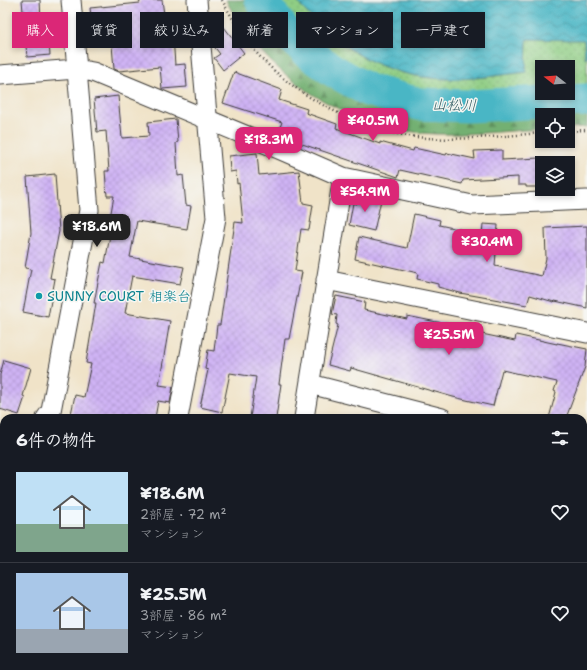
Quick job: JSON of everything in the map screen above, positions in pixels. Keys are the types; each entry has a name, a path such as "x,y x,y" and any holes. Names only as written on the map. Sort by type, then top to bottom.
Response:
{"street":[{"path":"49,414 51,411 89,210 70,0"},
{"path":"179,414 216,218 197,0"},
{"path":"0,75 76,68 93,72 343,177 472,205 587,200"},
{"path":"305,414 343,177"},
{"path":"326,280 587,333"},
{"path":"310,384 426,414"}],"path":[{"path":"222,0 233,20 256,51 285,80 309,97 335,112 365,124 403,135 444,139 535,133"},
{"path":"575,131 587,130"}],"green space":[{"path":"226,0 250,0 258,12 233,12"},
{"path":"273,0 296,0 307,12 296,12 296,27 288,19 288,12 282,12"},
{"path":"527,39 584,39 585,58 587,58 587,90 575,91 575,60 535,60 535,93 451,97 413,93 389,87 366,78 345,67 318,48 348,48 364,58 384,67 427,78 450,79 488,77 526,72"},
{"path":"259,48 287,48 306,64 329,80 354,94 380,105 408,112 436,116 468,116 535,112 535,130 489,133 436,134 404,130 372,122 342,110 313,95 287,76"},
{"path":"587,109 587,127 575,128 575,110"}],"water":[{"path":"296,0 587,0 587,58 585,58 584,40 527,39 526,72 479,78 427,78 384,67 364,58 348,48 393,48 393,12 307,12"}],"building":[{"path":"22,0 40,0 41,12 23,12"},
{"path":"139,0 162,0 164,12 140,12 140,48 174,48 175,65 185,64 187,87 162,89 160,67 119,71 114,69 112,48 132,48 132,12 90,12 90,8 140,3"},
{"path":"224,27 232,37 232,48 240,48 244,53 223,70 214,58 220,54 215,48 224,48"},
{"path":"26,48 49,48 50,55 27,57"},
{"path":"234,72 282,90 279,100 307,109 306,113 337,124 336,128 380,144 380,142 413,151 414,148 446,155 447,153 475,159 474,151 502,150 502,160 535,158 535,187 518,185 518,177 463,180 462,184 400,170 398,177 277,135 282,122 223,103"},
{"path":"118,96 122,138 149,136 148,122 176,119 178,176 183,175 186,205 191,206 187,229 137,221 130,257 184,267 180,284 132,276 125,313 170,321 159,385 173,387 170,403 158,401 156,414 71,414 75,395 84,397 91,364 86,363 96,303 94,303 102,262 105,263 111,230 108,229 114,196 107,196 105,171 109,171 106,131 97,132 94,99"},
{"path":"257,153 259,175 299,171 303,203 313,205 309,230 301,229 295,271 302,272 289,339 285,339 277,414 251,414 256,377 230,373 222,412 200,407 208,370 205,369 208,350 214,351 217,325 220,325 235,222 243,223 239,183 237,184 236,171 230,172 229,156"},
{"path":"55,174 59,231 50,278 55,279 48,317 23,312 31,269 25,268 31,233 27,177"},
{"path":"359,195 381,200 374,231 349,225 353,203 357,204"},
{"path":"414,214 440,220 439,225 482,234 483,224 498,225 495,266 542,276 546,258 545,228 587,226 587,308 554,302 530,295 527,305 460,293 438,287 438,284 417,279 418,273 355,259 359,237 407,248"},
{"path":"336,296 365,302 364,310 407,319 407,316 447,323 463,327 463,330 515,341 516,335 587,349 585,367 567,414 550,414 557,382 502,370 493,406 453,397 351,368 350,371 328,365 338,325 336,324 337,315 332,314"},
{"path":"4,360 31,368 23,396 25,397 19,414 0,409 0,375"}],"waterway":[{"name":"山松川","path":"261,0 285,31 310,54 334,71 368,90 419,104 468,106 587,100"}],"place":[{"name":"SUNNY COURT 相楽台","path":"39,296"}]}
